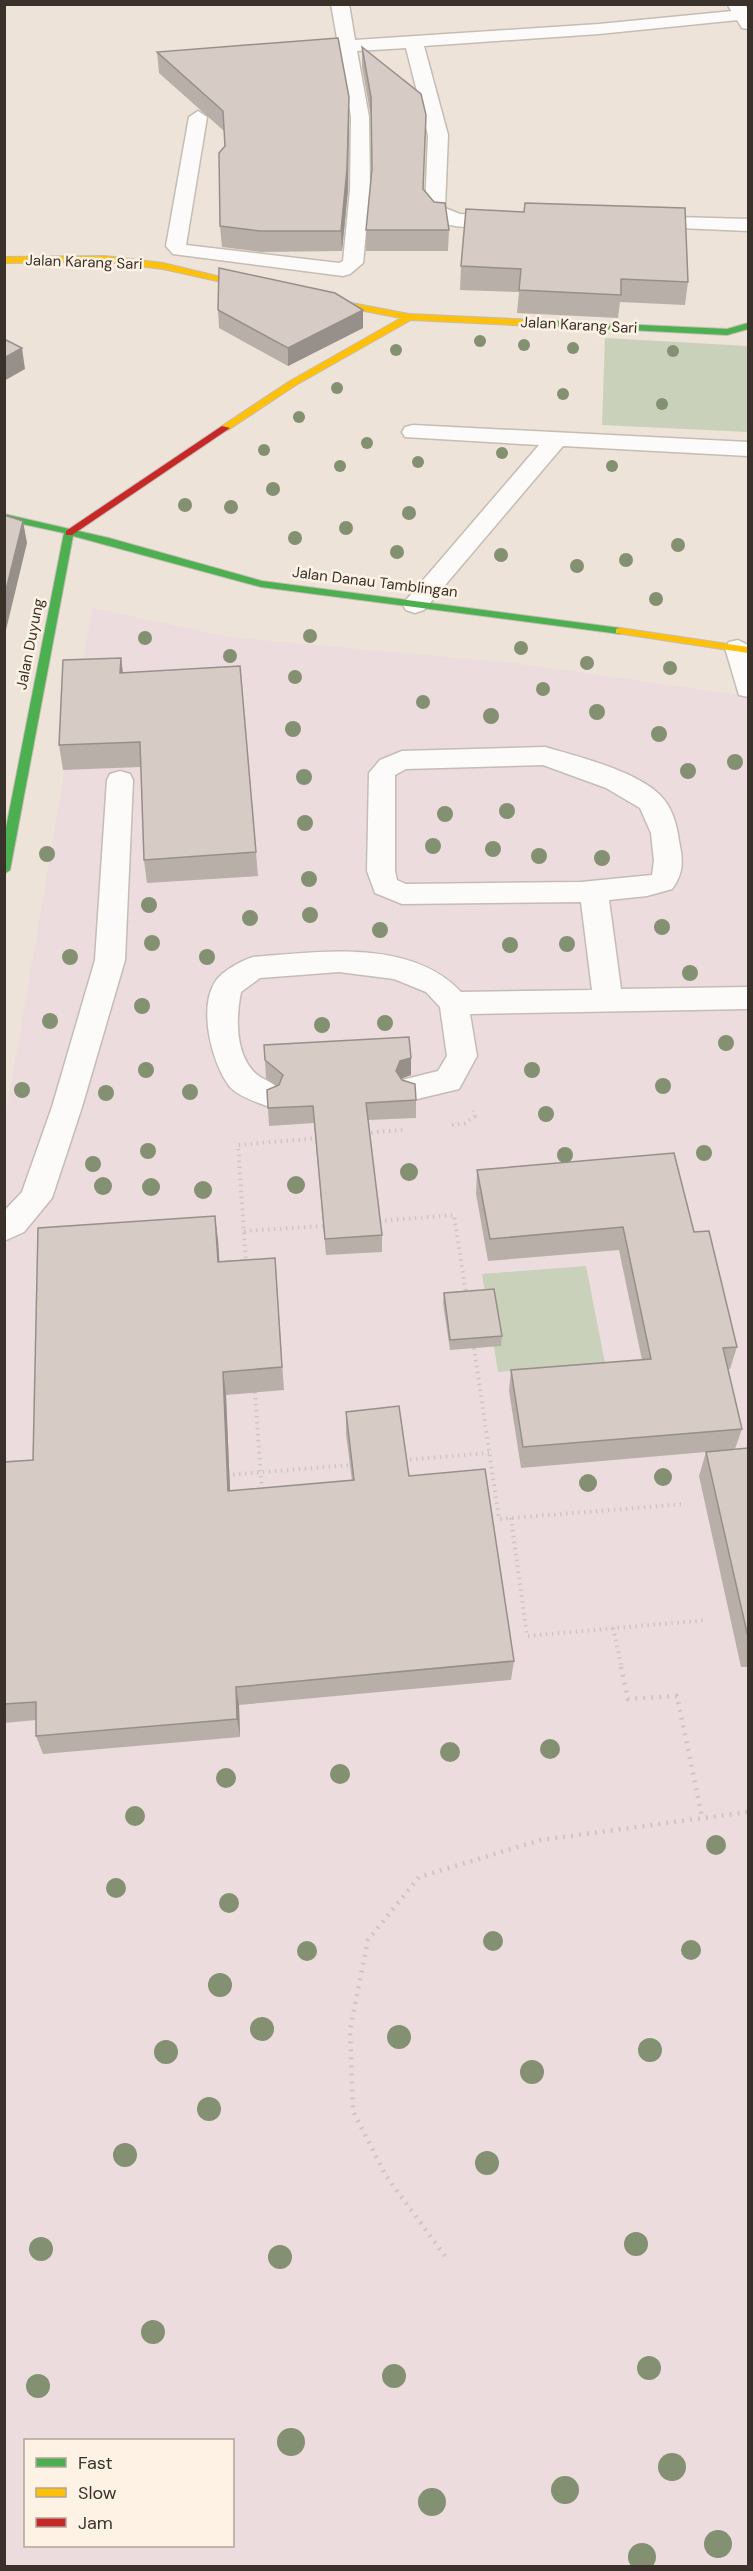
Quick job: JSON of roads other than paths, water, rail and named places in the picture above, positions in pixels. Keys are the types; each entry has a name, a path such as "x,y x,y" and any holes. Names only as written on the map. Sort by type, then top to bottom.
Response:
{"street":[{"name":"Jalan Karang Sari","path":"4,260 105,260 163,266 274,291"},
{"name":"Jalan Karang Sari","path":"296,296 409,317 727,332 748,326"},
{"path":"69,531 293,383 409,317"},
{"name":"Jalan Danau Tamblingan","path":"4,517 69,531 261,584 415,605 530,616 743,649"},
{"name":"Jalan Duyung","path":"4,870 11,792 69,531"}],"lane":[{"path":"198,117 176,246 180,250 343,270 350,267 353,263 360,190 360,117 350,46 340,4"},
{"path":"350,46 412,42 607,20 743,14"},
{"path":"412,42 438,135 435,210 442,217 535,220"},
{"path":"618,222 748,225"},
{"path":"413,432 748,449"},
{"path":"415,605 557,439"},
{"path":"743,649 748,689"},
{"path":"545,756 632,789 650,801 664,825 668,872 661,882 650,888 594,891 402,894 385,886 381,871 382,773 389,766 402,760 545,756"},
{"path":"4,1228 13,1223 36,1198 67,1107 110,960 120,780"},
{"path":"594,891 608,1000"},
{"path":"267,1094 242,1080 226,1049 222,1013 227,987 253,968 339,961 397,969 436,984 454,1003 462,1056 448,1081 412,1088"},
{"path":"454,1003 748,998"}]}
